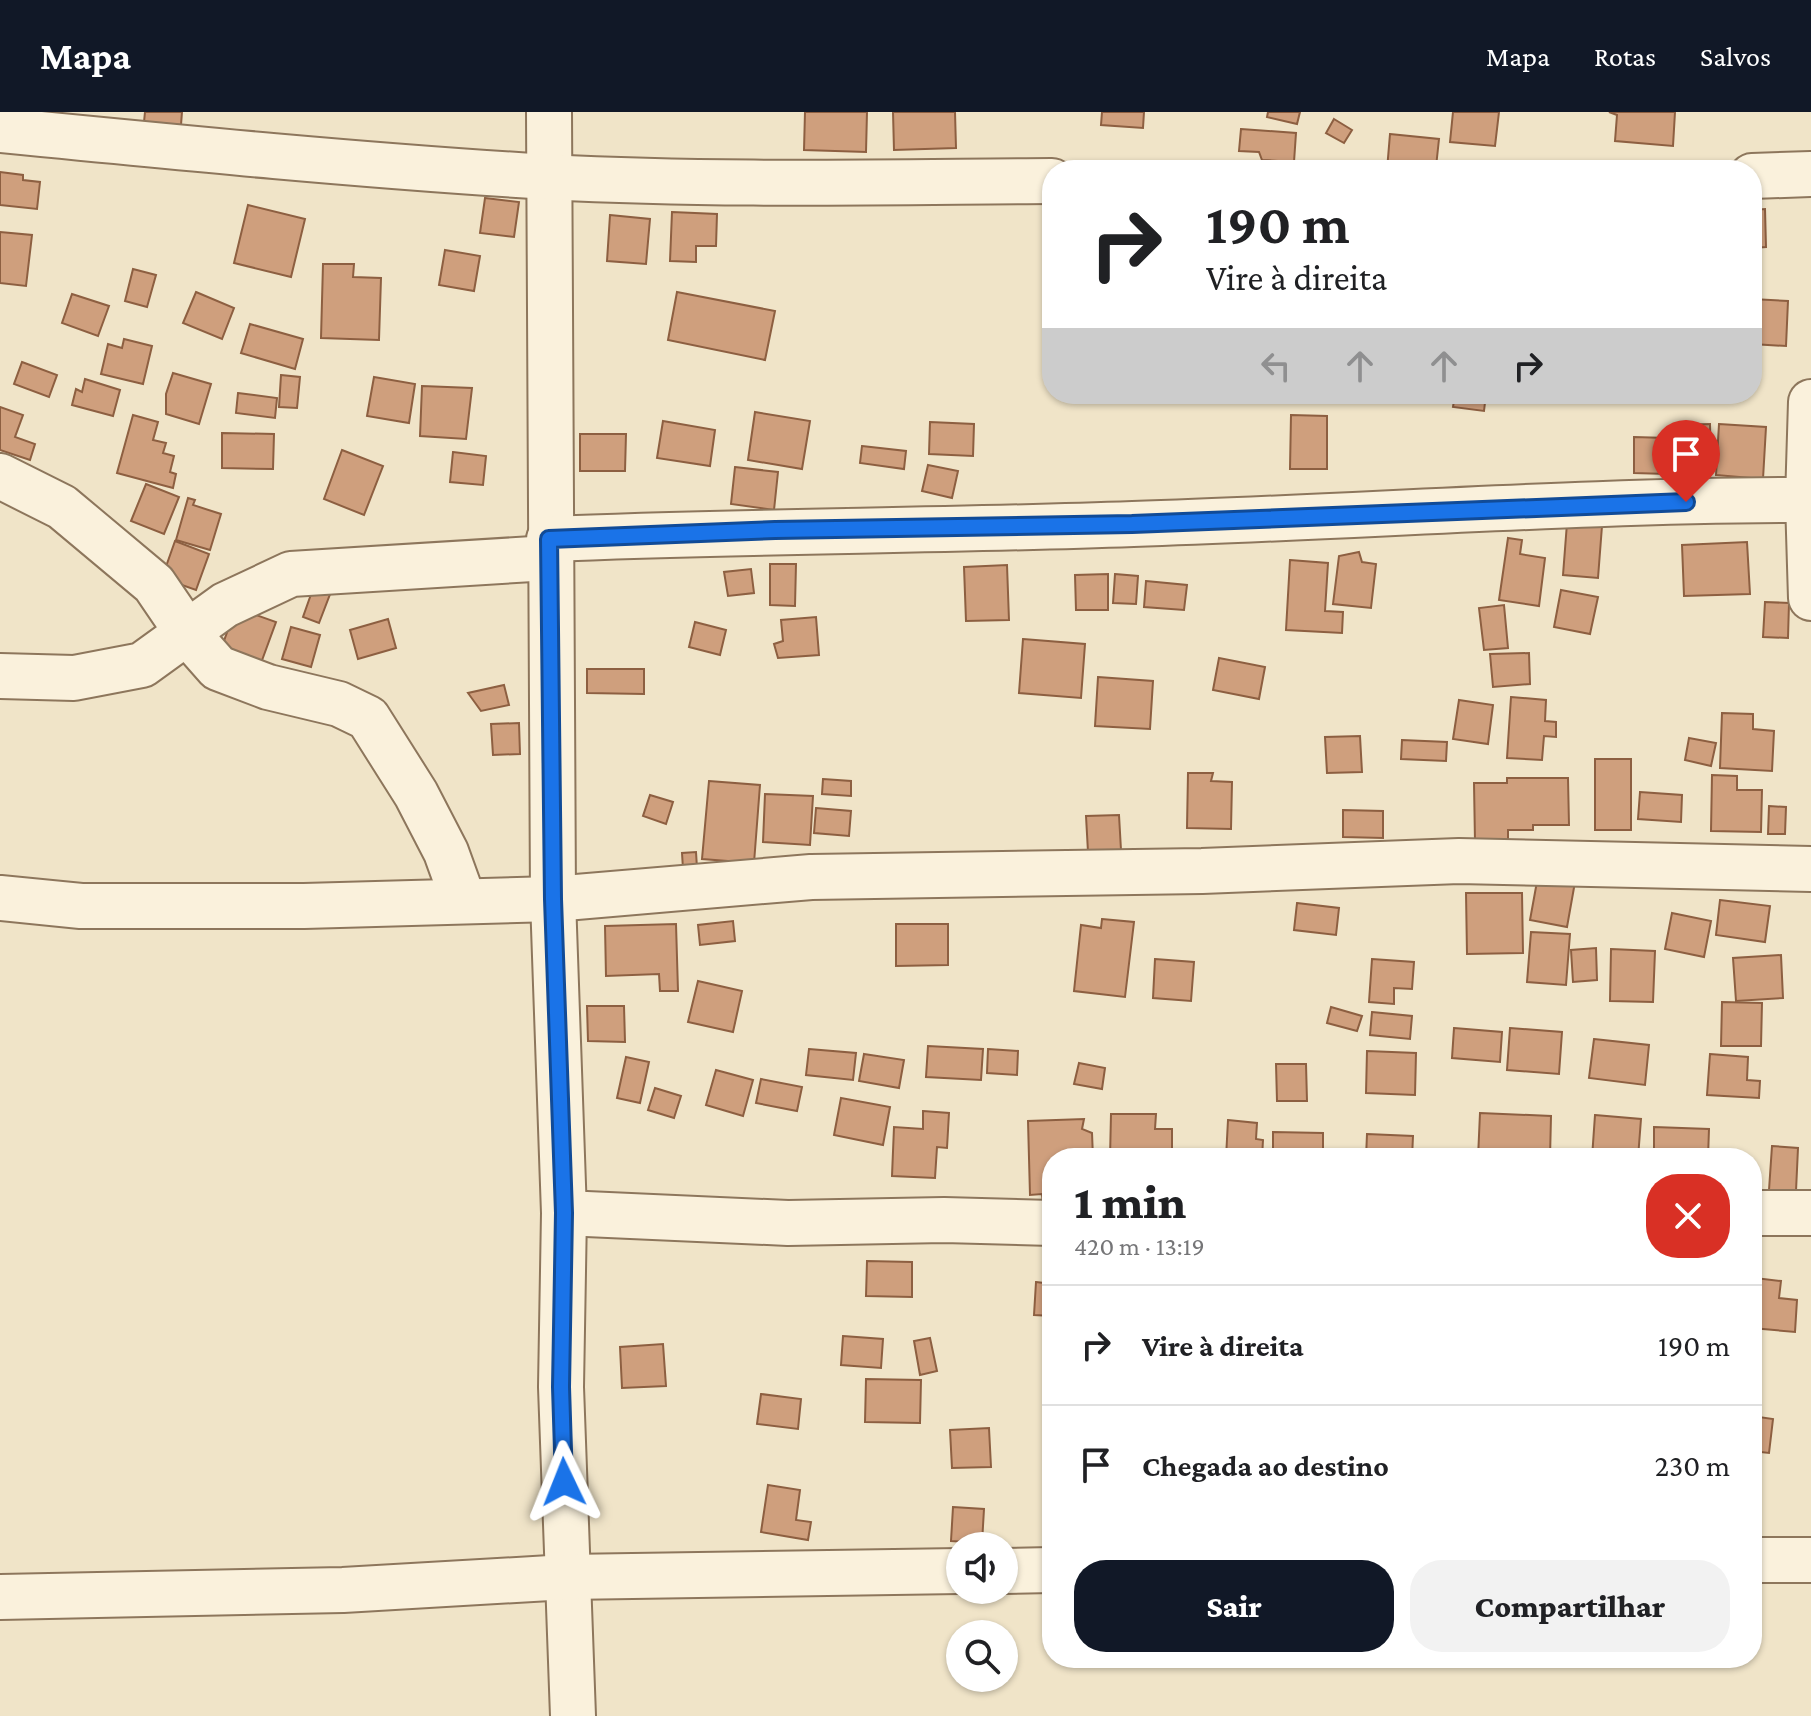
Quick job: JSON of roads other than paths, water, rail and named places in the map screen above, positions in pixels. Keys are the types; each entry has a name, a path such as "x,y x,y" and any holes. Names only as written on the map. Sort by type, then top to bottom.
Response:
{"street":[{"path":"549,112 553,899 564,1213 561,1387 573,1716"},
{"path":"0,130 228,153 551,177 793,183 1042,181"},
{"path":"1762,176 1811,174"},
{"path":"1811,402 1811,598"},
{"path":"0,476 62,507 154,584 188,634 218,668 268,687 339,704 368,718 416,794 446,852 463,899"},
{"path":"0,676 74,678 109,674 142,665 225,605 291,574 549,548 775,530 1132,524 1425,510 1810,500"},
{"path":"0,898 81,906 152,907 553,899 811,877 1202,871 1459,861 1811,869"},
{"path":"564,1213 788,1223 944,1220 1042,1223"},
{"path":"1762,1213 1811,1213"},
{"path":"1762,1560 1811,1560"},
{"path":"1018,1571 1042,1570"},
{"path":"0,1597 343,1590 567,1577 946,1571"}]}
